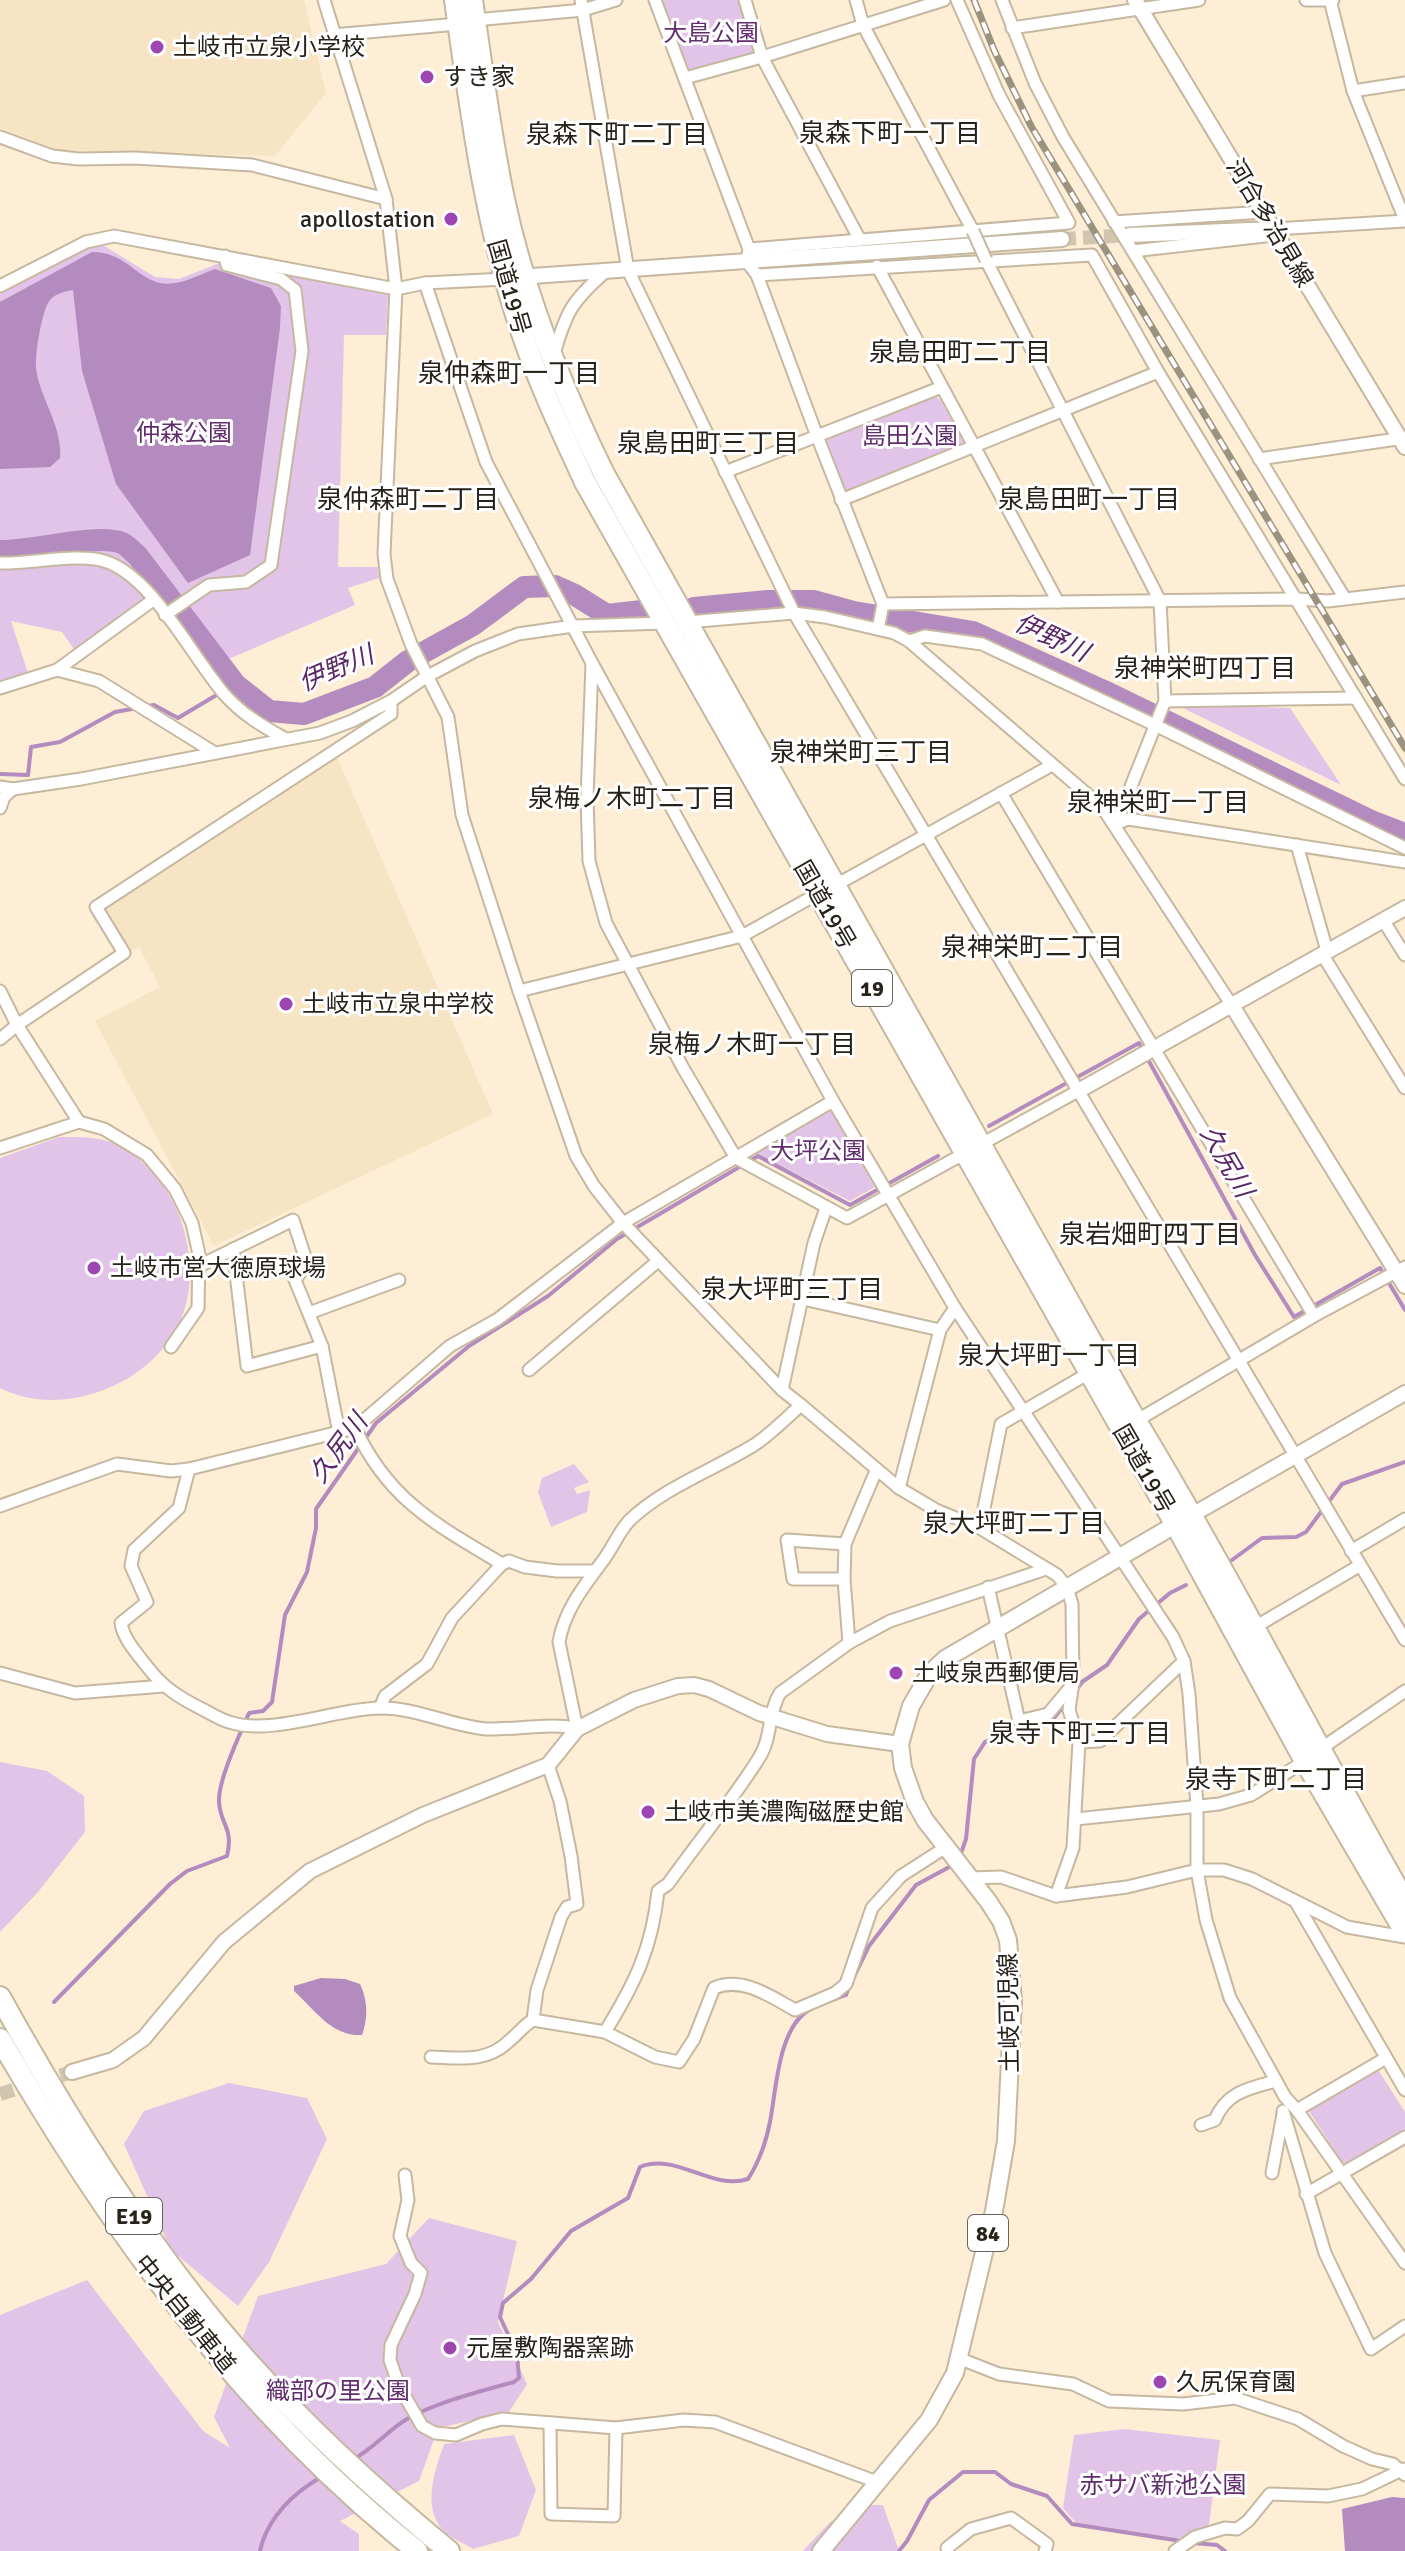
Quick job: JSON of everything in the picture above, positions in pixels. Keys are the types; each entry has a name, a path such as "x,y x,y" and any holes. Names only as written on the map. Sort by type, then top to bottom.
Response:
{"highway":[{"name":"国道19号","path":"455,0 469,14 504,199 523,336 585,482 663,623 826,890 972,1147 1136,1421 1184,1520 1405,1935"},
{"name":"国道19号","path":"515,278 604,474 826,890"},
{"name":"国道19号","path":"972,1147 1089,1373 1255,1627 1312,1756 1405,1902"},
{"name":"中央自動車道","path":"0,1997 57,2097 143,2229 291,2422"},
{"name":"中央自動車道","path":"0,2039 76,2166 127,2242 204,2341 386,2512 417,2551"},
{"name":"中央自動車道","path":"386,2512 449,2551"}],"main road":[{"name":"土岐可児線","path":"821,2551 929,2420 955,2373 999,2187 1011,2078 1013,2001 1008,1940 1001,1921 915,1802 903,1768 900,1744 911,1706 930,1673 955,1652 1184,1520"}],"street":[{"path":"324,0 386,199 396,289 384,554 387,579 411,644 448,717 462,815 576,1156 594,1186 623,1223 782,1390 830,1427 876,1471 899,1488 936,1510 980,1528 1046,1569 1067,1587 1072,1604 1073,1683 1069,1710 1079,1742 1073,1848 1056,1896"},
{"path":"333,35 469,14 616,0"},
{"path":"655,0 748,256 883,604 878,629"},
{"path":"745,0 762,57 860,240"},
{"path":"856,0 863,25 973,231 1160,601 1165,701 1116,824"},
{"path":"685,78 944,0"},
{"path":"0,286 86,242 114,236 396,289 425,283 628,270 860,240 1069,223 999,95 957,0"},
{"path":"1002,0 1035,83 1063,137 1344,597"},
{"path":"1012,28 1138,5 1199,0"},
{"path":"1133,251 1276,232 1405,220 1353,91 1331,0 1306,0"},
{"path":"582,5 628,270 794,613 1405,1640"},
{"name":"河合多治見線","path":"1138,5 1404,441"},
{"path":"1353,91 1405,83"},
{"path":"0,137 52,156 79,159 135,158 252,165 386,199"},
{"path":"1114,222 1264,212"},
{"path":"1130,235 1276,232"},
{"path":"748,256 1062,239"},
{"path":"757,275 1092,255 1158,372 1405,779"},
{"path":"165,615 209,585 246,582 271,565 302,351 295,290 281,279 227,265 225,256"},
{"path":"877,266 1058,602"},
{"path":"552,359 571,305 605,272"},
{"path":"425,283 486,462 742,936 833,1101 955,1308 1159,1613 1184,1661 1197,1806 1197,1870 1206,1920 1230,1998 1285,2097 1405,2263"},
{"path":"841,500 1158,372"},
{"path":"725,472 942,387"},
{"path":"1259,459 1404,441"},
{"path":"0,563 93,559 120,568 136,580 153,600 226,696 253,721 284,738"},
{"path":"883,604 1319,601 1405,592"},
{"path":"0,688 57,670 153,600"},
{"path":"0,787 13,789 81,779 320,733 391,701 424,672 518,634 573,626 685,622 794,613 894,633 909,641 1102,807 1116,824 1400,1270 1405,1286"},
{"path":"909,641 925,636 982,644 1405,848"},
{"path":"592,663 587,798 589,861 606,923 736,1158 847,1218 1405,908"},
{"path":"57,670 99,681 215,753"},
{"path":"1165,701 1356,698"},
{"path":"0,1039 124,953 96,907 391,714 391,701"},
{"path":"519,991 742,936 1052,765"},
{"path":"0,808 4,797 13,789"},
{"path":"1001,793 1314,1316"},
{"path":"1116,824 1128,819 1405,862"},
{"path":"1297,845 1325,953 1405,1088"},
{"path":"1383,920 1405,955"},
{"path":"0,991 17,1025 79,1122"},
{"path":"360,1438 450,1346 498,1319 623,1223 833,1101"},
{"path":"0,1148 79,1122 104,1129 147,1155 175,1189 192,1223 199,1254 198,1308 171,1347"},
{"path":"782,1390 814,1243 826,1208"},
{"path":"199,1266 293,1220 307,1263 295,1280 322,1346 339,1433"},
{"path":"233,1249 247,1366 322,1346"},
{"path":"529,1370 658,1261"},
{"path":"1136,1421 1314,1316 1400,1270"},
{"path":"309,1313 399,1280"},
{"path":"803,1299 940,1330"},
{"path":"899,1488 940,1330 955,1308"},
{"path":"980,1528 1001,1424 1089,1373"},
{"path":"1184,1520 1405,1393"},
{"path":"577,1729 559,1642 564,1623 583,1587 630,1521 652,1503 758,1443 801,1405"},
{"path":"0,1506 117,1464 171,1471 189,1469 339,1433 360,1438 396,1491 417,1511 502,1564"},
{"path":"189,1469 179,1508 134,1550 131,1566 147,1602 121,1623 137,1654 164,1686 180,1698 229,1722 248,1726 380,1708 477,1728 566,1725 577,1729"},
{"path":"849,1643 844,1579 845,1544 876,1471"},
{"path":"1351,1551 1405,1519"},
{"path":"844,1579 793,1579 787,1540 845,1544"},
{"path":"380,1708 385,1696 427,1664 452,1618 502,1564 509,1561 525,1567 557,1571 595,1571"},
{"path":"1255,1627 1359,1566"},
{"path":"605,2032 644,1960 658,1891 668,1884 762,1754 773,1704 780,1693 849,1643 890,1621 1046,1569"},
{"path":"988,1587 1019,1721 1048,1714 1073,1683"},
{"path":"1079,1742 1100,1741 1184,1661"},
{"path":"0,1673 75,1693 164,1686"},
{"path":"72,2072 113,2060 144,2038 224,1942 310,1871 423,1815 548,1765 577,1729 634,1700 678,1686 694,1685 759,1713 827,1734 900,1744"},
{"path":"1076,1819 1219,1804 1251,1795 1405,1691"},
{"path":"533,2020 537,1990 561,1917 567,1907 577,1904 560,1801 548,1765"},
{"path":"431,2057 487,2057 533,2020 605,2032 655,2057 679,2062 694,2039 714,1988 729,1981 757,1990 795,2010 835,1993 846,1984 872,1908 901,1876 947,1849"},
{"path":"967,1874 1001,1877 1056,1896 1127,1887 1197,1870 1224,1870 1252,1879 1347,1927 1405,1935"},
{"path":"1296,1902 1405,2090"},
{"path":"1297,2110 1386,2058"},
{"path":"1201,2125 1215,2120 1221,2105 1236,2094 1276,2081"},
{"path":"1272,2173 1285,2097"},
{"path":"1283,2111 1325,2253 1371,2349 1405,2326"},
{"path":"1306,2194 1405,2137"},
{"path":"405,2175 409,2193 400,2236 411,2263 421,2273 415,2294 391,2345 390,2360 399,2386 422,2426 446,2435 456,2435 502,2419 616,2428 684,2420 715,2422 877,2482"},
{"path":"958,2358 999,2374 1073,2384 1109,2401 1183,2404 1235,2398 1298,2419 1343,2446 1404,2471"},
{"path":"550,2423 551,2514 614,2516 616,2428"},
{"path":"1175,2551 1195,2537 1225,2528 1237,2529 1248,2521 1270,2494 1343,2494 1404,2471"},
{"path":"947,2548 971,2529 1011,2518 1047,2544 1045,2551"}],"shaded area":[{"name":"土岐市立泉小学校","path":"0,0 304,0 326,93 275,156 57,150 0,128"},
{"path":"92,252 113,256 143,276 167,284 215,269 271,288 281,306 250,555 188,583 116,484 82,371 73,290 55,296 47,305 36,361 38,378 58,434 60,458 50,467 0,469 0,302"},
{"name":"土岐市立泉中学校","path":"337,757 493,1114 214,1246 95,1021 160,987 139,947 130,952 104,907"},
{"path":"321,1978 345,1979 360,1984 366,2010 362,2035 342,2032 333,2027 294,1991 294,1986"},
{"path":"1392,2497 1405,2498 1405,2551 1345,2551 1342,2509"}],"green space":[{"name":"大島公園","path":"662,0 740,0 754,47 752,53 688,71"},
{"name":"仲森公園","path":"101,244 155,277 179,279 222,262 388,295 386,335 344,335 338,567 378,567 379,578 348,588 355,605 226,660 167,586 74,649 62,632 11,621 28,673 0,682 0,294 80,250"},
{"name":"島田公園","path":"934,396 940,399 964,442 961,447 844,490 826,439"},
{"path":"1179,705 1290,708 1341,785 1187,710"},
{"name":"大坪公園","path":"825,1110 832,1110 875,1187 850,1201 752,1151"},
{"name":"土岐市営大徳原球場","path":"59,1137 104,1140 138,1158 170,1196 187,1242 190,1266 189,1291 183,1314 171,1338 153,1359 131,1376 106,1389 80,1397 52,1400 25,1397 0,1388 0,1158"},
{"path":"574,1464 589,1482 574,1488 577,1494 590,1490 587,1512 551,1527 538,1492 542,1478"},
{"path":"0,1762 47,1771 84,1796 85,1832 38,1892 0,1932"},
{"path":"1377,2068 1405,2112 1405,2129 1346,2163 1342,2162 1307,2108"},
{"path":"229,2083 307,2098 327,2139 269,2262 238,2306 171,2250 124,2144 144,2111"},
{"name":"織部の里公園","path":"429,2218 517,2241 498,2322 527,2384 509,2412 438,2428 419,2481 340,2521 359,2534 359,2551 0,2551 0,2315 87,2280 203,2431 230,2448 214,2417 258,2296 386,2264"},
{"name":"赤サバ新池公園","path":"1124,2429 1220,2440 1209,2525 1177,2539 1076,2523 1063,2508 1074,2435"},
{"path":"514,2435 536,2490 519,2536 473,2549 446,2533 433,2513 432,2490 444,2444"},
{"path":"864,2505 883,2505 899,2551 803,2551 830,2522"}],"waterway":[{"name":"伊野川","path":"0,551 97,540 124,544 137,555 235,684 269,711 304,714 375,687 408,661 473,625 524,587 555,586 607,615 642,611"},
{"name":"伊野川","path":"694,608 767,601 814,601 854,612 973,632 1106,692 1371,821 1405,834"},
{"path":"0,774 28,775 31,747 60,742 115,712 154,705 178,718 235,684"},
{"name":"久尻川","path":"989,1126 1139,1043 1255,1255 1294,1317 1380,1268 1405,1310"},
{"name":"久尻川","path":"54,2002 170,1884 187,1871 227,1856 228,1832 219,1802 226,1770 249,1713 263,1711 272,1702 285,1615 307,1572 316,1528 316,1509 376,1423 469,1346 548,1296 617,1239 758,1156 850,1205 938,1156"},
{"path":"1232,1560 1262,1538 1296,1537 1306,1532 1342,1484 1405,1462"},
{"path":"1077,1689 1107,1665 1139,1619 1170,1593 1186,1585"},
{"path":"960,1856 966,1839 974,1759 985,1742 1054,1718 1066,1703"},
{"path":"853,1979 869,1946 916,1885 953,1865"},
{"path":"352,2460 419,2413 519,2378 517,2354 500,2317 503,2303 531,2279 571,2231 628,2198 640,2167 667,2164 721,2180 748,2179 766,2137 789,2033 806,2012 846,1995 849,1987"},
{"path":"899,2551 929,2500 963,2472 995,2472 1011,2484 1047,2496 1072,2524 1181,2541"},
{"path":"260,2551 269,2528 283,2507 323,2476"},
{"path":"1194,2543 1217,2545 1225,2551"}],"tunnel":[{"path":"1062,239 1130,235"},
{"path":"0,2094 72,2072"}],"railway":[{"path":"974,0 1031,126 1405,748"}],"place":[{"name":"土岐市立泉小学校","path":"157,47"},
{"name":"すき家","path":"427,77"},
{"name":"apollostation","path":"451,219"},
{"name":"土岐市立泉中学校","path":"286,1004"},
{"name":"土岐市営大徳原球場","path":"94,1268"},
{"name":"土岐泉西郵便局","path":"896,1673"},
{"name":"土岐市美濃陶磁歴史館","path":"648,1812"},
{"name":"元屋敷陶器窯跡","path":"450,2348"},
{"name":"久尻保育園","path":"1160,2382"}],"district":[{"name":"泉森下町一丁目","path":"890,133"},
{"name":"泉森下町二丁目","path":"617,134"},
{"name":"泉島田町二丁目","path":"960,352"},
{"name":"泉仲森町一丁目","path":"509,373"},
{"name":"泉島田町三丁目","path":"708,443"},
{"name":"泉仲森町二丁目","path":"408,499"},
{"name":"泉島田町一丁目","path":"1089,499"},
{"name":"泉神栄町四丁目","path":"1205,668"},
{"name":"泉神栄町三丁目","path":"861,752"},
{"name":"泉梅ノ木町二丁目","path":"632,798"},
{"name":"泉神栄町一丁目","path":"1158,802"},
{"name":"泉神栄町二丁目","path":"1032,947"},
{"name":"泉梅ノ木町一丁目","path":"752,1044"},
{"name":"泉岩畑町四丁目","path":"1150,1234"},
{"name":"泉大坪町三丁目","path":"792,1289"},
{"name":"泉大坪町一丁目","path":"1049,1355"},
{"name":"泉大坪町二丁目","path":"1014,1523"},
{"name":"泉寺下町三丁目","path":"1080,1733"},
{"name":"泉寺下町二丁目","path":"1276,1779"}]}
